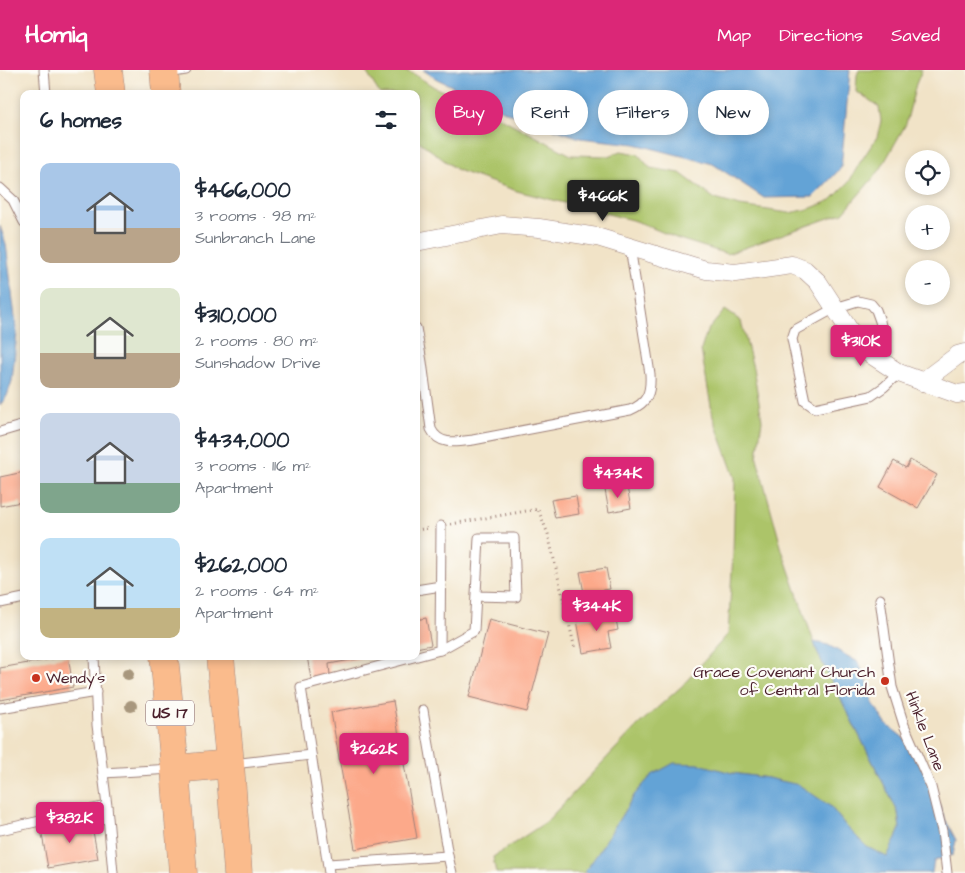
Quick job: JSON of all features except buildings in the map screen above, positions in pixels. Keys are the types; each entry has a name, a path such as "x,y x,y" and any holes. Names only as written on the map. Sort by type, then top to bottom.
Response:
{"main road":[{"path":"108,70 110,90"},
{"name":"US 17","path":"164,660 183,873"},
{"path":"220,660 238,873"},
{"path":"175,769 230,764"}],"street":[{"path":"420,241 502,225 539,228 597,237 706,270 735,273 792,265 805,270 818,282 861,348 899,374 957,394 965,393"},
{"path":"922,382 958,355 965,353"}],"lane":[{"path":"44,70 46,90"},
{"path":"0,188 13,200 20,214"},
{"path":"420,351 431,429 437,438 446,441 473,440 630,410 639,406 646,398 650,386 650,374 630,247"},
{"path":"870,354 882,331 876,310 871,304 858,301 835,308 795,330 792,339 805,401 815,408 871,396 899,374"},
{"path":"0,432 20,426"},
{"path":"440,650 441,526"},
{"path":"420,655 440,650 474,631 479,538 514,538 516,597 476,596"},
{"path":"420,589 440,586"},
{"path":"0,603 20,599"},
{"name":"Hinkle Lane","path":"880,599 892,687 904,725 930,787 942,831 947,873"},
{"path":"94,660 97,725 108,806 113,873"},
{"path":"403,660 300,688 328,868 448,856"},
{"path":"0,708 96,692"},
{"path":"423,710 452,873"},
{"path":"230,764 311,755"},
{"path":"103,773 175,769"},
{"path":"0,830 108,806"}],"path":[{"path":"420,529 538,509 548,534 575,649"}],"green space":[{"path":"365,70 402,70 414,74 441,90 435,90 435,135 503,135 503,119 513,125 513,135 533,135 571,155 609,156 621,151 638,154 650,168 680,173 715,199 740,206 789,213 809,209 831,200 849,182 877,137 881,121 879,107 856,92 859,70 922,70 916,84 906,124 880,170 843,213 727,254 676,238 636,221 517,191 457,170 420,142 420,90 378,90"},
{"path":"725,310 741,321 753,368 762,420 757,458 782,550 818,654 898,812 900,829 887,858 867,847 846,826 830,806 768,778 732,773 635,794 584,873 496,873 493,857 546,822 638,725 682,686 728,634 735,478 713,417 701,350 707,331"}],"water":[{"path":"423,70 850,70 841,168 813,197 764,198 713,164 635,144 580,138 571,135 588,135 588,90 513,90 513,115 503,110 503,90 460,90"},
{"path":"0,226 6,244 17,333 12,381 7,396 0,405"},
{"path":"814,642 828,645 858,662 867,681 873,703 886,724 904,738 922,759 944,817 956,840 953,855 934,861 932,873 584,873 635,794 652,775 674,763 699,764 732,773 799,785 830,806 846,826 867,847 887,857 900,829 898,812 818,654"}],"place":[{"name":"Wendy's","path":"36,678"},
{"name":"Grace Covenant Church of Central Florida","path":"885,681"}]}
